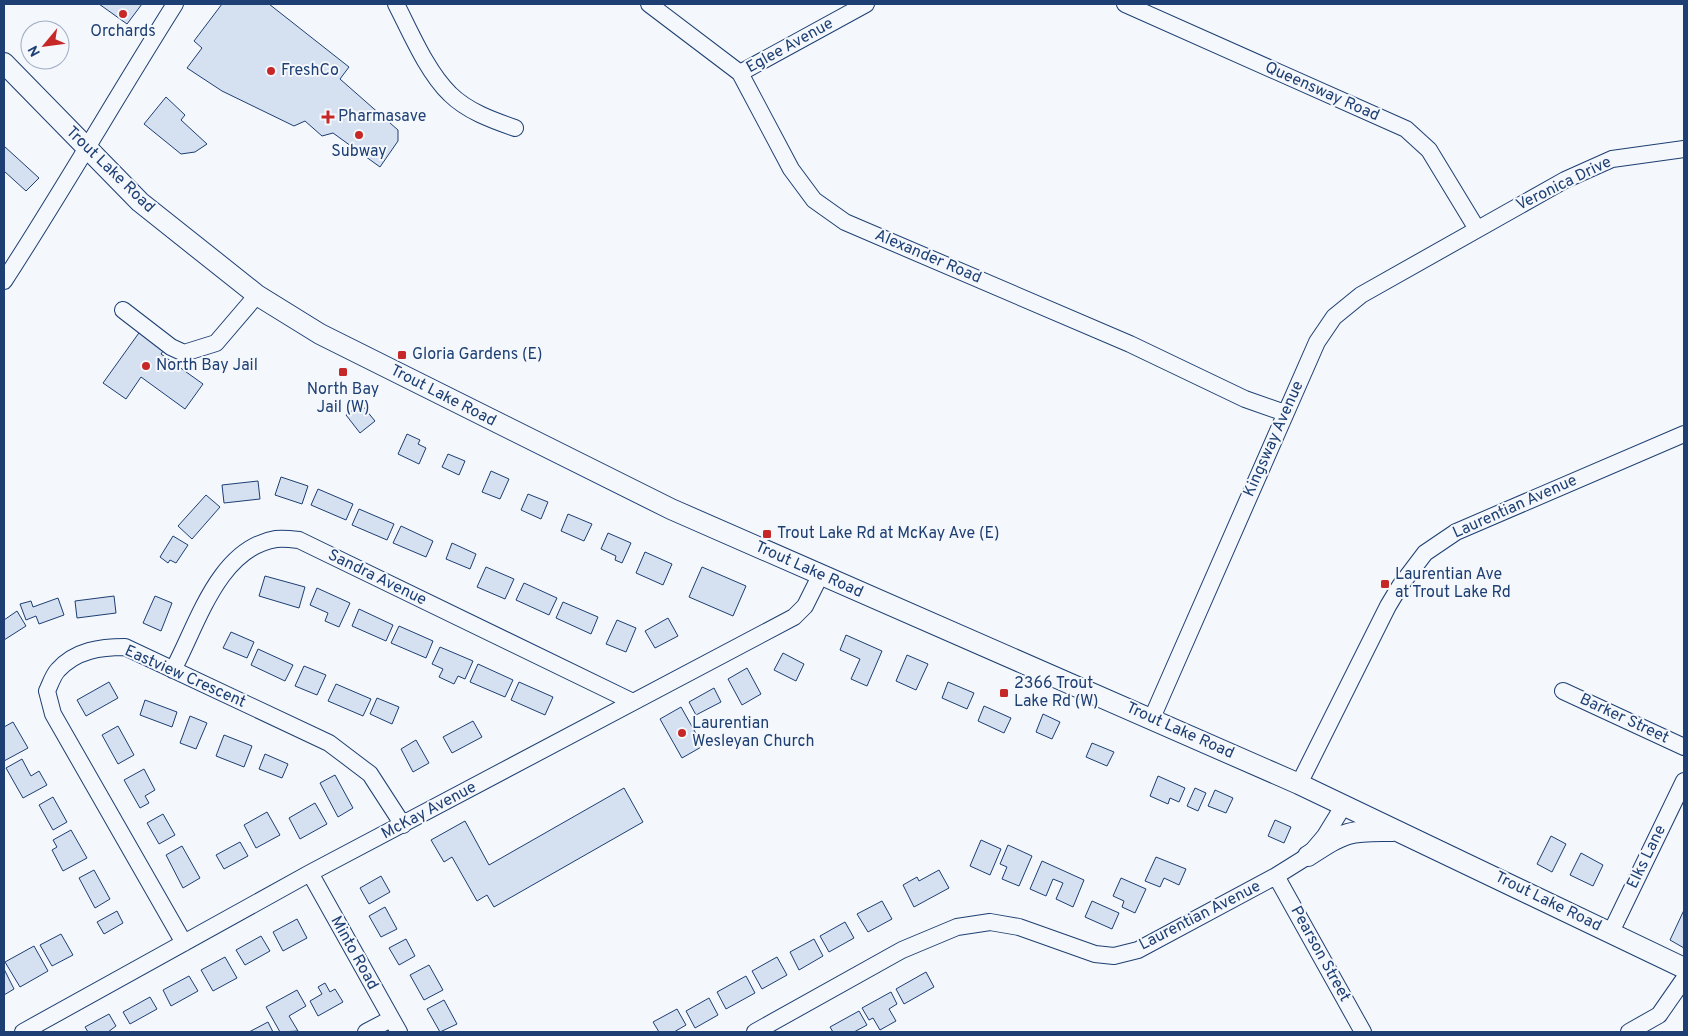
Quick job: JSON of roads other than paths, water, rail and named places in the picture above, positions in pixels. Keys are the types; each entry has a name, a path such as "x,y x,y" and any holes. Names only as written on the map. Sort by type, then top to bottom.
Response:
{"main road":[{"name":"Trout Lake Road","path":"4,63 140,202 257,295 320,334 671,509 820,576 1152,718 1299,784 1684,968"},
{"path":"1308,856 1341,835 1350,832 1358,830 1400,832"}],"street":[{"path":"4,281 58,198 85,147 175,4"},
{"path":"396,4 422,56 450,94 483,116 515,128"},
{"name":"Alexander Road","path":"649,4 740,73 791,169 814,200 845,222 1130,344 1245,399 1286,413"},
{"name":"Eglee Avenue","path":"740,73 866,4"},
{"name":"Queensway Road","path":"1125,4 1406,129 1429,150 1478,229"},
{"name":"Veronica Drive","path":"1478,229 1566,180 1612,159 1684,149"},
{"name":"Kingsway Avenue","path":"1152,718 1317,342 1334,316 1361,295 1478,229"},
{"path":"123,310 171,347 184,352 216,343 257,295"},
{"name":"Laurentian Avenue","path":"1299,784 1388,606 1400,586 1425,553 1438,542 1475,522 1684,434"},
{"name":"Sandra Avenue","path":"173,670 216,585 235,560 254,546 276,539 299,540 633,702"},
{"name":"McKay Avenue","path":"23,1032 310,873 794,617 805,606 820,576"},
{"name":"Eastview Crescent","path":"184,943 53,714 47,691 58,670 78,655 100,647 125,647 329,743 370,774 403,825"},
{"name":"Barker Street","path":"1563,691 1684,747"},
{"name":"Elks Lane","path":"1611,932 1684,781"},
{"name":"Laurentian Avenue","path":"755,1032 902,950 958,927 990,922 1020,927 1095,954 1114,956 1138,950 1276,876 1308,856 1325,836 1344,805"},
{"name":"Minto Road","path":"310,873 395,1025"},
{"name":"Pearson Street","path":"1276,876 1363,1032"},
{"path":"1629,1032 1659,1016 1684,979"},
{"path":"366,1032 395,1025"}],"place":[{"name":"Orchards","path":"123,14"},
{"name":"FreshCo","path":"271,71"},
{"name":"Pharmasave","path":"328,117"},
{"name":"Subway","path":"359,135"},
{"name":"Gloria Gardens (E)","path":"402,355"},
{"name":"North Bay Jail","path":"146,366"},
{"name":"North Bay Jail (W)","path":"343,372"},
{"name":"Trout Lake Rd at McKay Ave (E)","path":"767,534"},
{"name":"Laurentian Ave at Trout Lake Rd","path":"1385,584"},
{"name":"2366 Trout Lake Rd (W)","path":"1004,693"},
{"name":"Laurentian Wesleyan Church","path":"682,733"}]}
